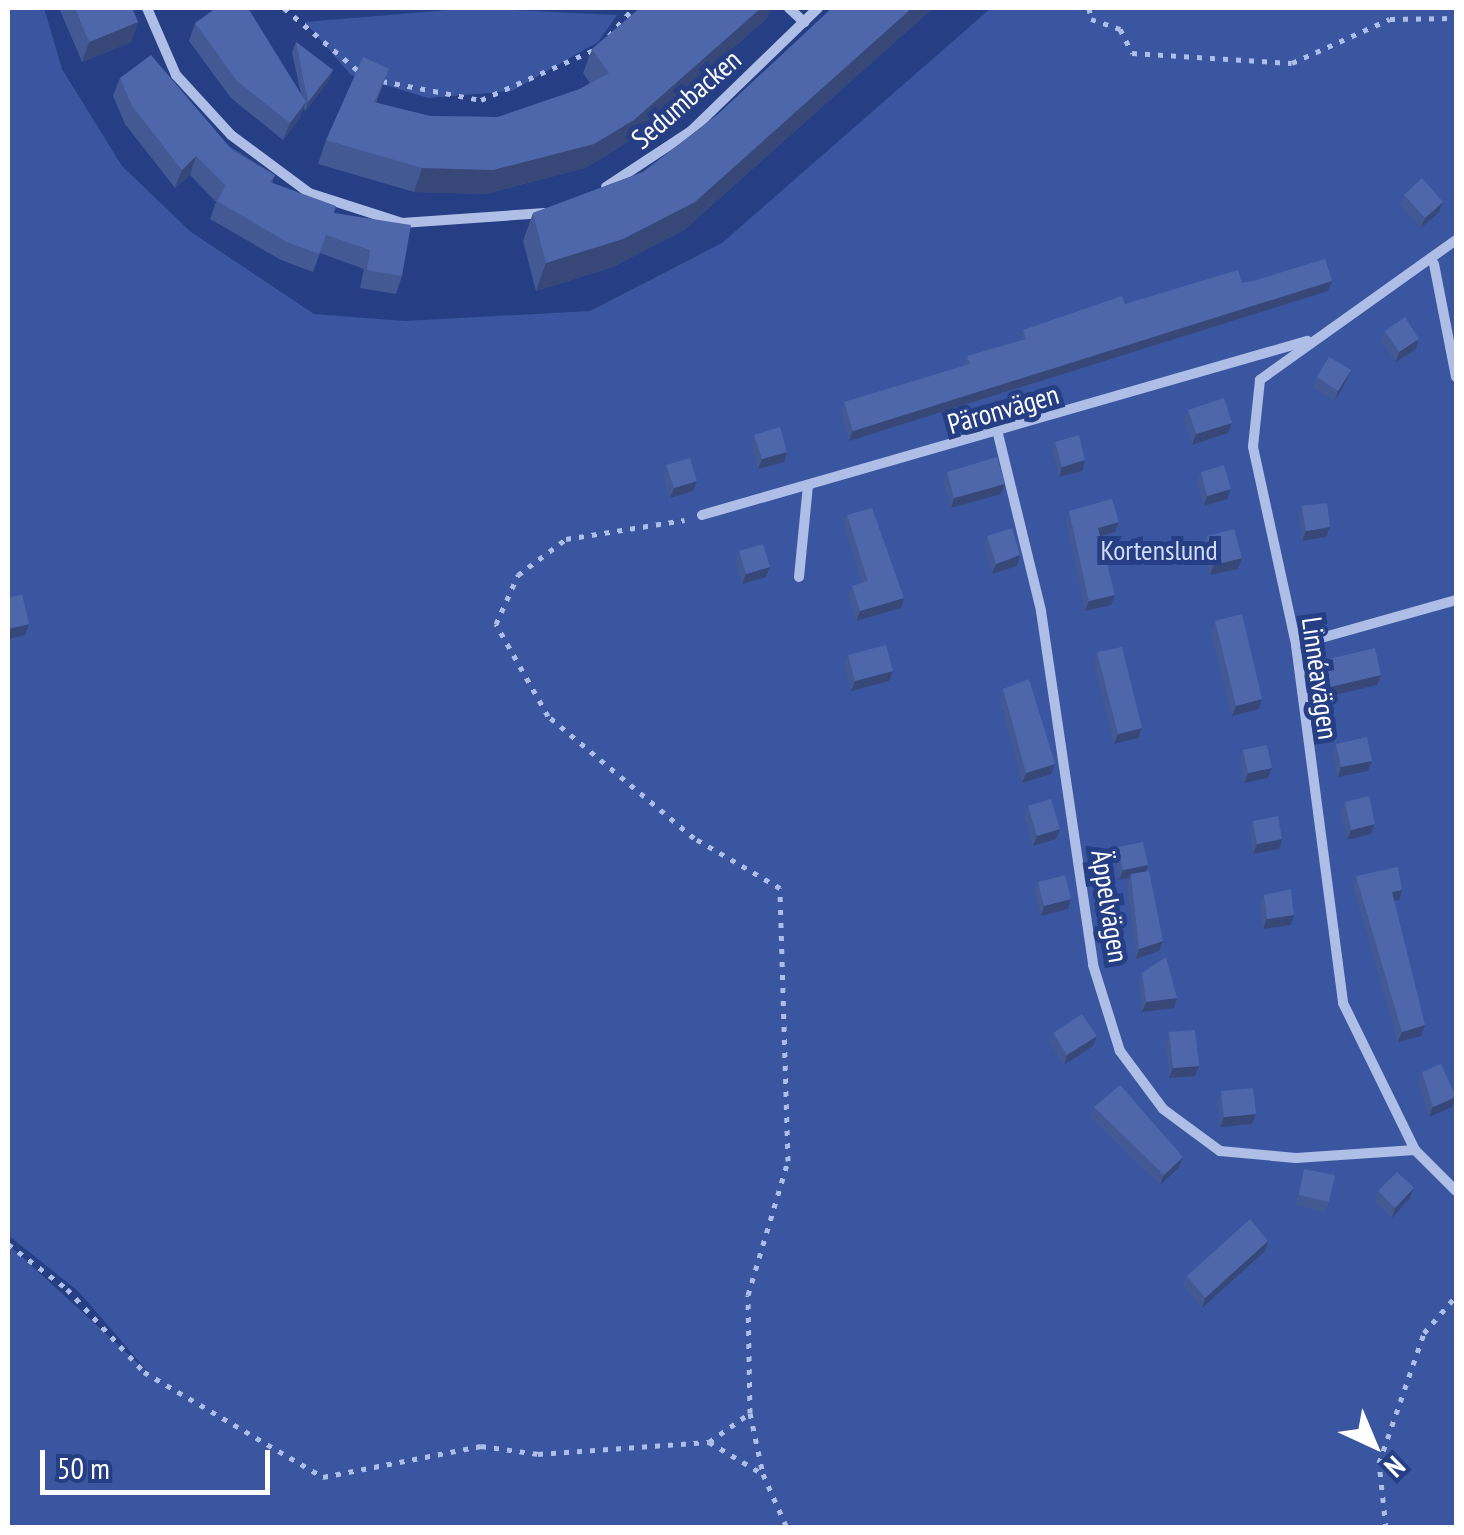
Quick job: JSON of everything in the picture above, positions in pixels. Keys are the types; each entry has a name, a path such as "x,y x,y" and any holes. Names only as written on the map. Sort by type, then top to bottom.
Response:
{"street":[{"path":"147,8 176,75 232,135 309,193 402,223 524,220 558,208"},
{"path":"789,8 804,22"},
{"name":"Sedumbacken","path":"591,194 690,131 818,8"},
{"name":"Linnéavägen","path":"1456,240 1434,264 1314,338 1260,380 1253,447 1296,645 1343,1003 1415,1150 1456,1191"},
{"path":"1434,264 1456,377"},
{"name":"Päronvägen","path":"702,515 998,434 1314,338"},
{"name":"Äppelvägen","path":"998,434 1041,611 1093,965 1120,1051 1163,1108 1220,1151 1296,1158 1415,1150"},
{"path":"799,577 808,486"},
{"path":"1296,645 1456,600"}],"path":[{"path":"284,8 352,71 429,96 454,88 481,100 586,58 633,8"},
{"path":"1089,8 1091,19 1120,29 1132,53 1292,63 1390,19 1456,18"},
{"path":"702,515 566,539 518,574 496,624 548,716 694,838 780,888 788,1162 748,1294 750,1413 763,1474 787,1528"},
{"path":"8,1244 67,1289 144,1372 324,1477 481,1446 538,1454 709,1442 750,1413"},
{"path":"1386,1528 1379,1463 1424,1333 1456,1296"},
{"path":"709,1442 763,1474"}],"green space":[{"name":"Kortenslund","path":"8,8 44,8 62,69 122,166 191,232 314,314 405,321 590,311 722,243 991,8 1456,8 1456,1527 8,1527 8,1244 150,1374 78,1291 8,1235"},
{"path":"472,8 617,15 598,42 512,91 428,98 351,75 305,22"}],"building":[{"path":"75,8 132,8 138,22 89,42"},
{"path":"216,8 248,8 306,102 290,123 237,81 195,23"},
{"path":"640,8 761,8 634,120 594,144 493,170 422,168 326,140 363,57 389,69 374,102 430,116 498,117 580,89 609,73 592,49"},
{"path":"832,8 912,8 695,202 623,239 546,263 533,213 643,172 717,115"},
{"path":"296,42 333,70 308,102"},
{"path":"151,55 233,151 275,175 270,182 336,206 334,213 411,225 402,276 367,270 370,250 326,235 319,254 287,242 217,201 226,186 196,156 182,170 132,106 120,78"},
{"path":"1422,178 1443,202 1425,218 1404,195"},
{"path":"1325,259 1332,281 853,431 844,402 970,364 967,356 1026,339 1023,330 1122,296 1125,304 1238,270 1242,283 1253,281"},
{"path":"1405,317 1419,339 1399,352 1385,331"},
{"path":"1329,357 1351,370 1338,391 1317,377"},
{"path":"1224,398 1232,423 1196,434 1188,410"},
{"path":"780,427 787,452 762,459 754,435"},
{"path":"1079,435 1085,460 1062,467 1055,442"},
{"path":"997,457 1005,484 954,498 947,472"},
{"path":"690,458 697,481 674,488 666,465"},
{"path":"1224,465 1231,489 1207,496 1201,472"},
{"path":"1112,499 1119,522 1098,528 1115,595 1089,601 1069,511"},
{"path":"1327,503 1330,527 1306,531 1302,506"},
{"path":"872,508 904,598 860,611 852,586 868,581 847,515"},
{"path":"1012,528 1020,555 996,564 987,536"},
{"path":"1234,529 1242,558 1214,565 1207,536"},
{"path":"763,544 770,567 746,574 739,551"},
{"path":"22,594 29,624 8,629 8,598"},
{"path":"1242,614 1262,699 1236,706 1215,621"},
{"path":"886,645 893,671 855,681 848,655"},
{"path":"1122,647 1142,728 1118,734 1097,652"},
{"path":"1375,648 1381,675 1330,687 1324,660"},
{"path":"1029,679 1055,764 1026,773 1003,689"},
{"path":"1367,737 1372,761 1341,767 1336,744"},
{"path":"1267,745 1272,768 1248,773 1243,750"},
{"path":"1369,796 1375,824 1351,830 1345,802"},
{"path":"1051,799 1060,829 1037,836 1028,806"},
{"path":"1278,816 1282,839 1257,844 1253,821"},
{"path":"1143,842 1148,865 1123,870 1118,847"},
{"path":"1398,867 1402,890 1392,892 1425,1025 1402,1032 1356,876"},
{"path":"1149,871 1163,941 1139,949 1131,874"},
{"path":"1065,875 1071,899 1044,906 1038,882"},
{"path":"1291,889 1294,915 1267,919 1264,895"},
{"path":"1166,957 1177,998 1146,1002 1142,973"},
{"path":"1082,1014 1097,1036 1067,1055 1053,1033"},
{"path":"1195,1030 1199,1066 1173,1068 1169,1032"},
{"path":"1441,1064 1456,1097 1433,1107 1422,1072"},
{"path":"1120,1085 1183,1157 1164,1175 1094,1107"},
{"path":"1253,1088 1256,1114 1224,1117 1221,1091"},
{"path":"1304,1169 1335,1175 1329,1202 1299,1195"},
{"path":"1397,1172 1414,1188 1395,1208 1378,1191"},
{"path":"1250,1219 1268,1241 1205,1298 1187,1276"}]}
